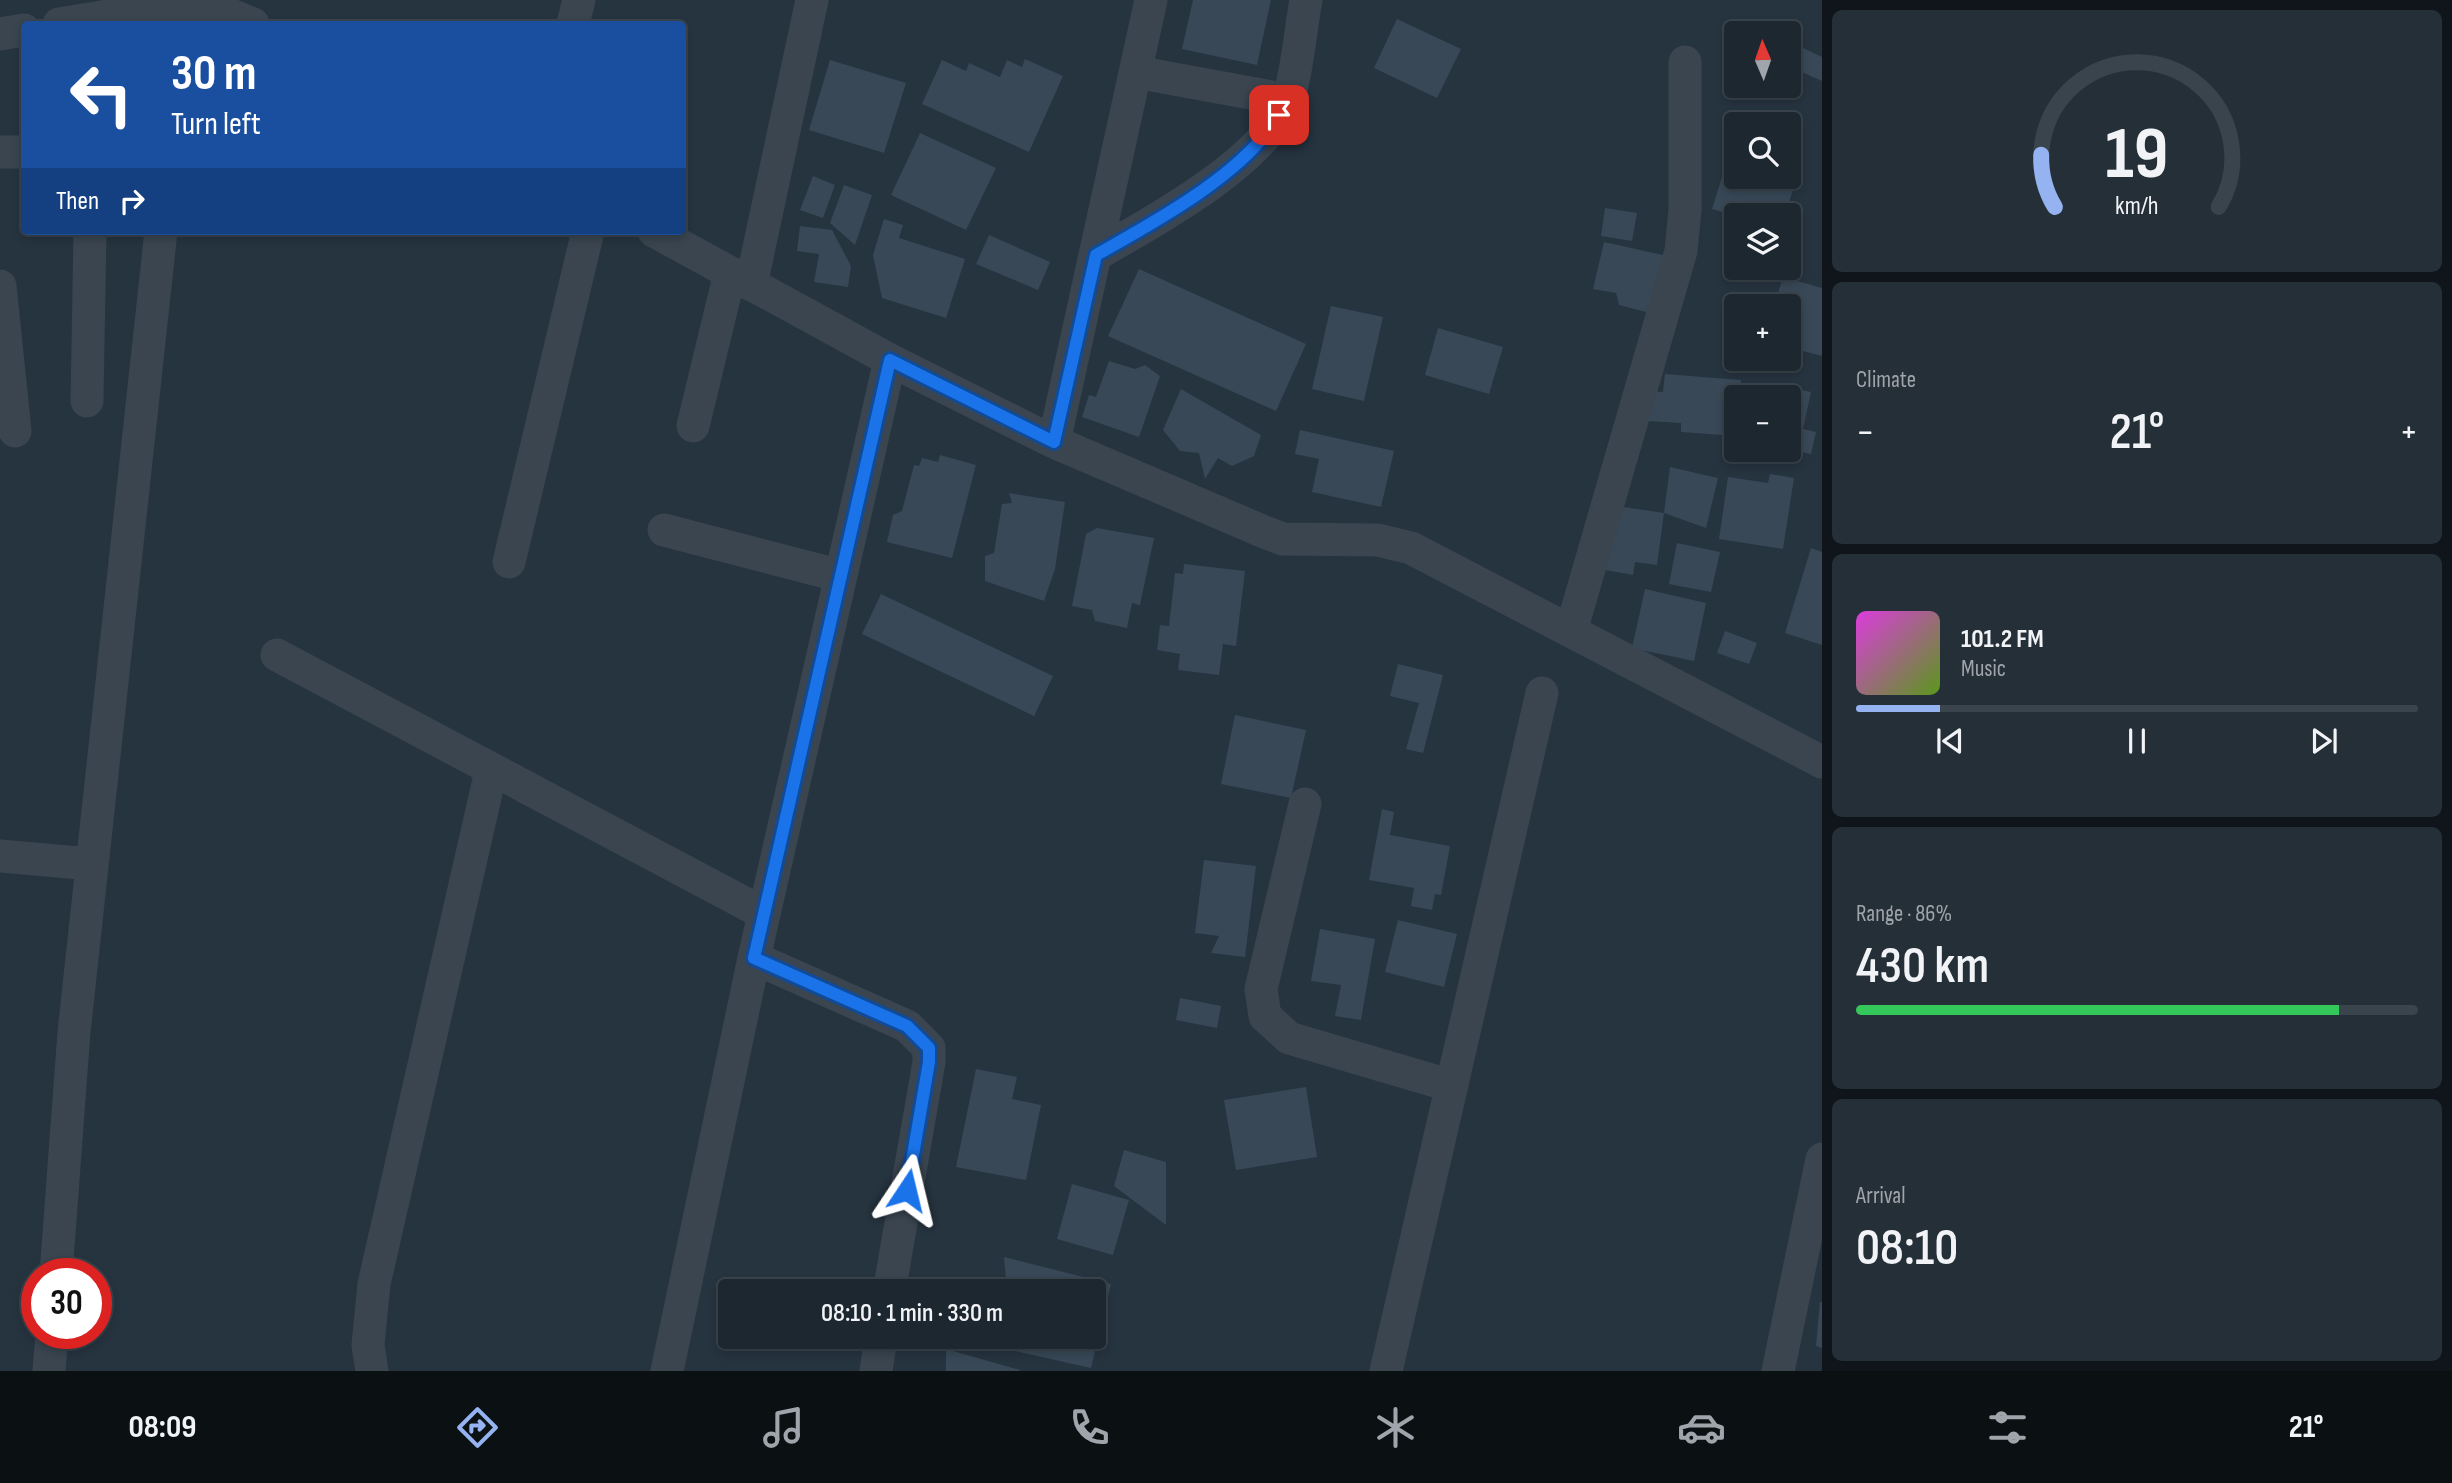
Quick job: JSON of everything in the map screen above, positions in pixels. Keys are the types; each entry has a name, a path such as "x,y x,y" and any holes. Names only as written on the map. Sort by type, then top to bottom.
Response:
{"street":[{"path":"574,21 579,0"},
{"path":"693,426 741,279 812,0"},
{"path":"1054,442 1151,0"},
{"path":"1096,255 1167,215 1229,169 1270,130 1287,100 1306,0"},
{"path":"84,21 207,5 246,21"},
{"path":"0,34 21,30"},
{"path":"1571,632 1681,251 1685,210 1685,62"},
{"path":"1136,72 1287,100"},
{"path":"0,152 21,152"},
{"path":"87,401 90,235"},
{"path":"58,1258 74,1032 161,235"},
{"path":"509,562 587,235"},
{"path":"661,235 890,360 1054,442 1283,538 1378,540 1402,545 1822,762"},
{"path":"0,286 15,431"},
{"path":"667,1371 754,958 890,360"},
{"path":"664,530 841,576"},
{"path":"278,655 491,771 764,913"},
{"path":"1386,1371 1542,694"},
{"path":"372,1371 368,1345 374,1284 491,771"},
{"path":"1305,804 1261,989 1265,1016 1289,1038 1452,1086"},
{"path":"0,856 91,864"},
{"path":"754,958 907,1026 929,1048 929,1062 891,1279"},
{"path":"1778,1371 1822,1159"},
{"path":"49,1371 51,1349"},
{"path":"876,1371 879,1349"}],"building":[{"path":"1193,0 1271,0 1257,65 1182,49"},
{"path":"1397,19 1461,49 1437,98 1374,68"},
{"path":"1801,47 1822,57 1822,81 1801,72"},
{"path":"1025,59 1063,76 1029,152 922,104 942,60 966,71 969,63 1000,77 1007,60 1022,67"},
{"path":"830,60 906,83 884,153 809,130"},
{"path":"920,133 996,168 966,230 891,195"},
{"path":"1724,171 1724,189 1793,189 1789,203 1724,203 1724,212 1712,209"},
{"path":"813,176 835,185 823,218 800,210"},
{"path":"844,185 872,195 855,245 830,223"},
{"path":"1605,208 1637,213 1632,241 1601,236"},
{"path":"884,219 903,225 899,238 965,259 946,318 882,298 873,255"},
{"path":"800,226 832,230 851,266 848,287 814,282 819,254 797,251"},
{"path":"989,235 1050,262 1038,290 976,264"},
{"path":"1604,242 1663,255 1650,313 1619,305 1616,293 1593,289"},
{"path":"1139,269 1306,344 1276,411 1108,336"},
{"path":"1782,280 1794,280 1822,288 1822,356 1801,350 1801,294 1778,294"},
{"path":"1331,306 1383,317 1364,401 1312,389"},
{"path":"1438,328 1503,347 1489,394 1425,375"},
{"path":"1109,361 1135,369 1145,365 1160,376 1139,437 1082,417 1089,395 1096,397"},
{"path":"1665,374 1741,380 1741,385 1724,385 1724,435 1681,432 1681,423 1648,421 1650,391 1663,392"},
{"path":"1181,389 1261,435 1254,456 1232,466 1218,458 1205,479 1199,453 1180,451 1163,430"},
{"path":"1801,390 1811,392 1803,429 1816,432 1811,454 1801,452"},
{"path":"1300,430 1394,451 1381,507 1312,492 1319,459 1295,454"},
{"path":"940,455 976,465 952,558 887,542 893,515 902,511 914,465 919,466 922,458 938,462"},
{"path":"1670,467 1718,478 1706,528 1664,513"},
{"path":"1770,474 1794,478 1783,549 1719,539 1728,477 1768,483"},
{"path":"1009,493 1065,502 1055,569 1044,601 985,581 985,556 994,553 1002,504 1012,503"},
{"path":"1610,505 1664,513 1657,565 1635,562 1633,575 1600,569"},
{"path":"1097,528 1154,538 1140,605 1132,603 1127,628 1095,621 1092,610 1072,606 1086,534"},
{"path":"1677,543 1720,552 1711,592 1669,584"},
{"path":"1811,548 1822,552 1822,645 1785,633"},
{"path":"1184,564 1245,571 1236,646 1223,644 1219,675 1178,670 1180,654 1157,650 1160,625 1169,626 1175,573 1183,574"},
{"path":"1645,589 1706,603 1694,661 1632,648"},
{"path":"881,594 1053,676 1034,716 862,634"},
{"path":"1725,631 1757,643 1749,664 1717,653"},
{"path":"1398,664 1443,675 1423,753 1406,749 1419,703 1390,696"},
{"path":"1235,715 1306,730 1291,798 1221,784"},
{"path":"1382,809 1394,812 1390,835 1450,846 1441,895 1435,894 1432,910 1411,906 1414,888 1369,880"},
{"path":"1204,860 1256,866 1245,957 1211,953 1219,936 1195,933"},
{"path":"1398,920 1457,934 1444,987 1385,972"},
{"path":"1320,929 1375,939 1361,1020 1335,1016 1341,985 1311,981"},
{"path":"1180,998 1221,1006 1217,1028 1176,1020"},
{"path":"976,1069 1017,1077 1012,1099 1041,1105 1026,1180 956,1167"},
{"path":"1306,1087 1317,1157 1236,1170 1224,1100"},
{"path":"1124,1150 1166,1162 1166,1225 1114,1186"},
{"path":"1072,1184 1129,1200 1113,1255 1057,1239"},
{"path":"1004,1257 1091,1279 1006,1279"},
{"path":"1106,1283 1111,1284 1106,1305"},
{"path":"1822,1302 1822,1348 1816,1346"},
{"path":"946,1349 1020,1370 1020,1371 946,1371"},
{"path":"1006,1349 1096,1349 1091,1368"}],"route":[{"path":"907,1190 929,1062 929,1048 907,1026 754,958 890,360 1054,442 1096,255 1167,215 1229,169 1270,130 1279,115"}]}
